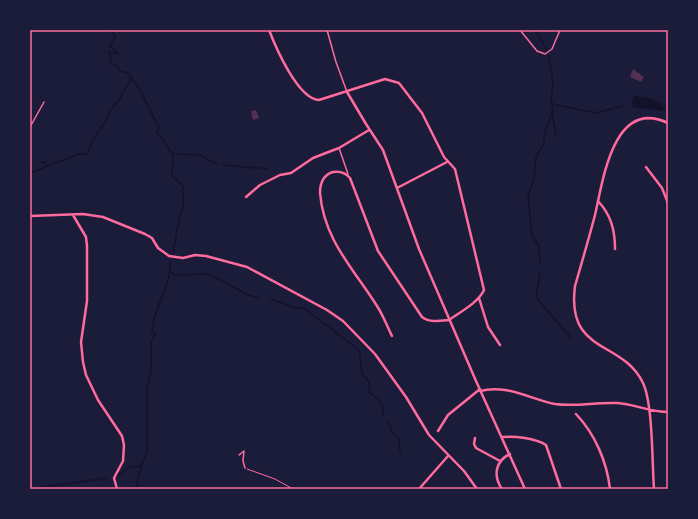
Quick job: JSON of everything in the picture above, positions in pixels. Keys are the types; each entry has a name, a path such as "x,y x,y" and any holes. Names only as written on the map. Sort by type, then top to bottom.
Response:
{"street":[{"path":"269,30 292,75 308,96 319,100 385,79 399,83 422,113 448,162 455,169 484,284 484,290 479,298 449,320 429,320 422,317 378,251 348,176 341,172 333,172 322,182 320,190 323,216 335,244 378,308 392,336"},
{"path":"347,92 369,130 383,150 419,250 525,489"},
{"path":"654,489 649,410 645,389 638,373 623,360 599,346 590,338 579,324 575,314 573,302 575,286 611,151 621,133 629,125 643,119 658,119 668,122"},
{"path":"246,197 260,185 291,173 313,158 339,148 369,130"},
{"path":"397,188 448,162"},
{"path":"646,167 662,188 668,203"},
{"path":"598,201 605,208 612,221 615,249"},
{"path":"73,215 87,241 86,301 81,342 83,362 88,381 98,400 122,436 124,445 123,461 114,478 116,489"},
{"path":"30,216 94,215 111,219 148,236 158,248 173,256 183,258 199,255 247,267 327,310 343,321 375,354 403,393 429,435 464,471 477,489"},
{"path":"479,298 488,327 500,345"},
{"path":"438,431 448,415 480,390 488,389 507,391 560,404 618,403 649,410 668,412"},
{"path":"576,414 587,425 594,438 605,464 610,489"},
{"path":"503,437 509,436 540,441 546,445 561,489"},
{"path":"475,438 474,444 476,448 500,461"},
{"path":"502,489 497,477 500,461 510,454"},
{"path":"419,489 448,456"}],"lane":[{"path":"327,30 336,62 347,92"},
{"path":"520,30 537,51 545,54 552,49 560,30"},
{"path":"30,127 42,110 44,102"},
{"path":"339,148 348,176"},
{"path":"239,455 242,451 244,451 244,467"}],"path":[{"path":"244,467 275,479 293,489"}],"shaded area":[{"path":"634,96 656,100 664,109 663,111 633,107 632,102"}],"building":[{"path":"633,69 644,77 641,82 630,77"},
{"path":"256,110 259,118 253,120 251,111"}],"waterway":[{"path":"111,30 115,37 110,46 118,53 109,52 112,64 118,66 119,71 128,73 139,88 159,128 157,133 162,137 173,154 172,176 184,187 182,191 184,196 183,206 173,252"},
{"path":"536,30 547,51"},
{"path":"540,262 539,246 532,236 528,196 534,179 536,157 543,145 546,128 553,111 551,98 553,83 549,56"},
{"path":"30,173 79,154 87,154 96,135 109,116 110,110 118,102 131,78"},
{"path":"552,104 596,113 622,106"},
{"path":"662,108 668,110"},
{"path":"552,114 556,134"},
{"path":"173,154 200,155 216,164"},
{"path":"39,162 45,162 47,166"},
{"path":"222,165 268,169"},
{"path":"136,489 141,466 147,452 147,388 151,371 151,341 156,334 152,332 155,315 168,280 170,261"},
{"path":"171,272 175,275 209,274 248,295 260,298"},
{"path":"540,274 536,297 571,338"},
{"path":"271,299 293,307 305,309 359,350 362,373 369,382 370,393 382,405 383,415"},
{"path":"386,421 391,427 390,430 399,438 400,452"},
{"path":"118,475 130,467 141,466"},
{"path":"30,489 107,478"}]}
